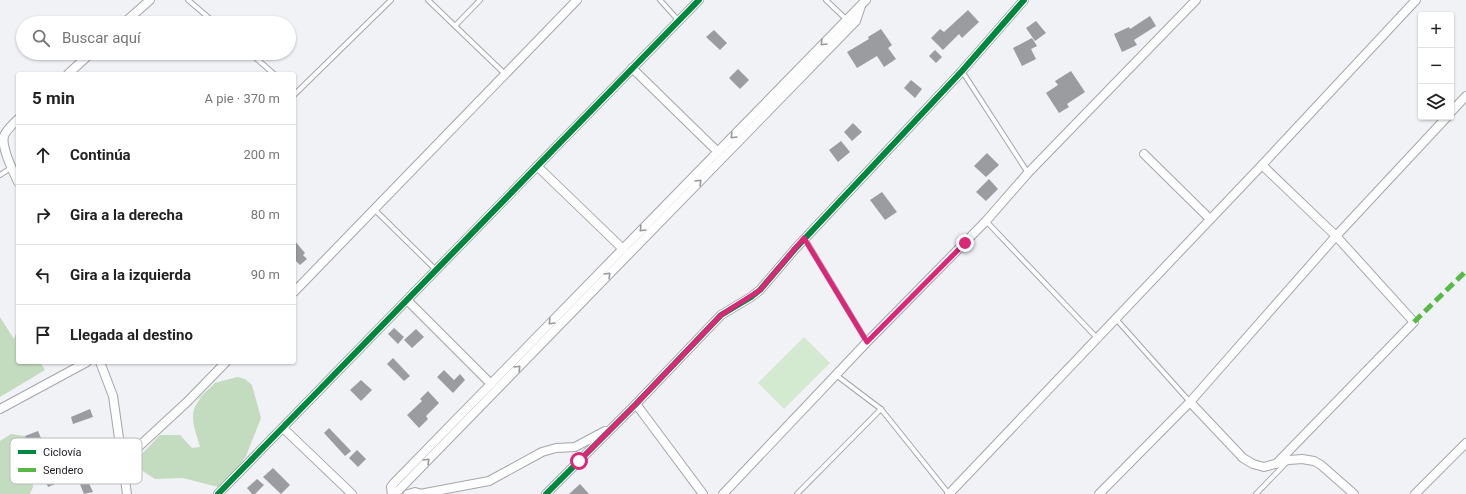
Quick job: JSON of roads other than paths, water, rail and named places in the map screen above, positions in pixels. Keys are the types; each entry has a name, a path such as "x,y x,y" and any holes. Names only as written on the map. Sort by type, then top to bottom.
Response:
{"street":[{"path":"132,16 150,0"},
{"path":"296,290 577,0"},
{"path":"218,494 699,0"},
{"path":"546,494 636,404 721,315 760,290 804,238 962,71 1024,0"},
{"path":"723,494 836,374 986,220 1028,173 1188,3 1196,0"},
{"path":"949,494 1262,165 1416,0"},
{"path":"392,494 391,487 864,2"},
{"path":"395,494 856,21 864,2"},
{"path":"70,72 83,60"},
{"path":"632,68 718,152"},
{"path":"1454,109 1466,96"},
{"path":"1099,494 1190,402 1336,236 1444,120"},
{"path":"16,121 4,137 4,144 11,168 16,178"},
{"path":"1144,154 1210,219"},
{"path":"1262,165 1336,236 1414,322 1276,464"},
{"path":"537,166 623,248"},
{"path":"407,300 491,384"},
{"path":"0,409 84,364"},
{"path":"101,364 113,396 119,438"},
{"path":"142,444 187,402 224,364"},
{"path":"1190,402 1243,458 1253,464 1264,467 1289,460 1302,459 1314,461 1321,465 1354,494"},
{"path":"636,404 703,494"},
{"path":"408,494 415,492 421,494 490,481 542,452 556,448 575,447 613,427"},
{"path":"283,428 352,494"},
{"path":"1415,494 1466,442"},
{"path":"125,484 126,494"}],"lane":[{"path":"188,0 207,16"},
{"path":"296,92 391,0"},
{"path":"428,0 505,74"},
{"path":"455,26 480,0"},
{"path":"660,0 679,20"},
{"path":"826,0 847,20"},
{"path":"258,60 272,72"},
{"path":"962,71 1028,173"},
{"path":"0,175 11,168"},
{"path":"374,209 436,270"},
{"path":"986,220 1097,338"},
{"path":"804,238 867,342"},
{"path":"1116,319 1190,402"},
{"path":"836,374 881,409 949,494"},
{"path":"797,494 881,409"},
{"path":"1256,494 1289,460"}]}
